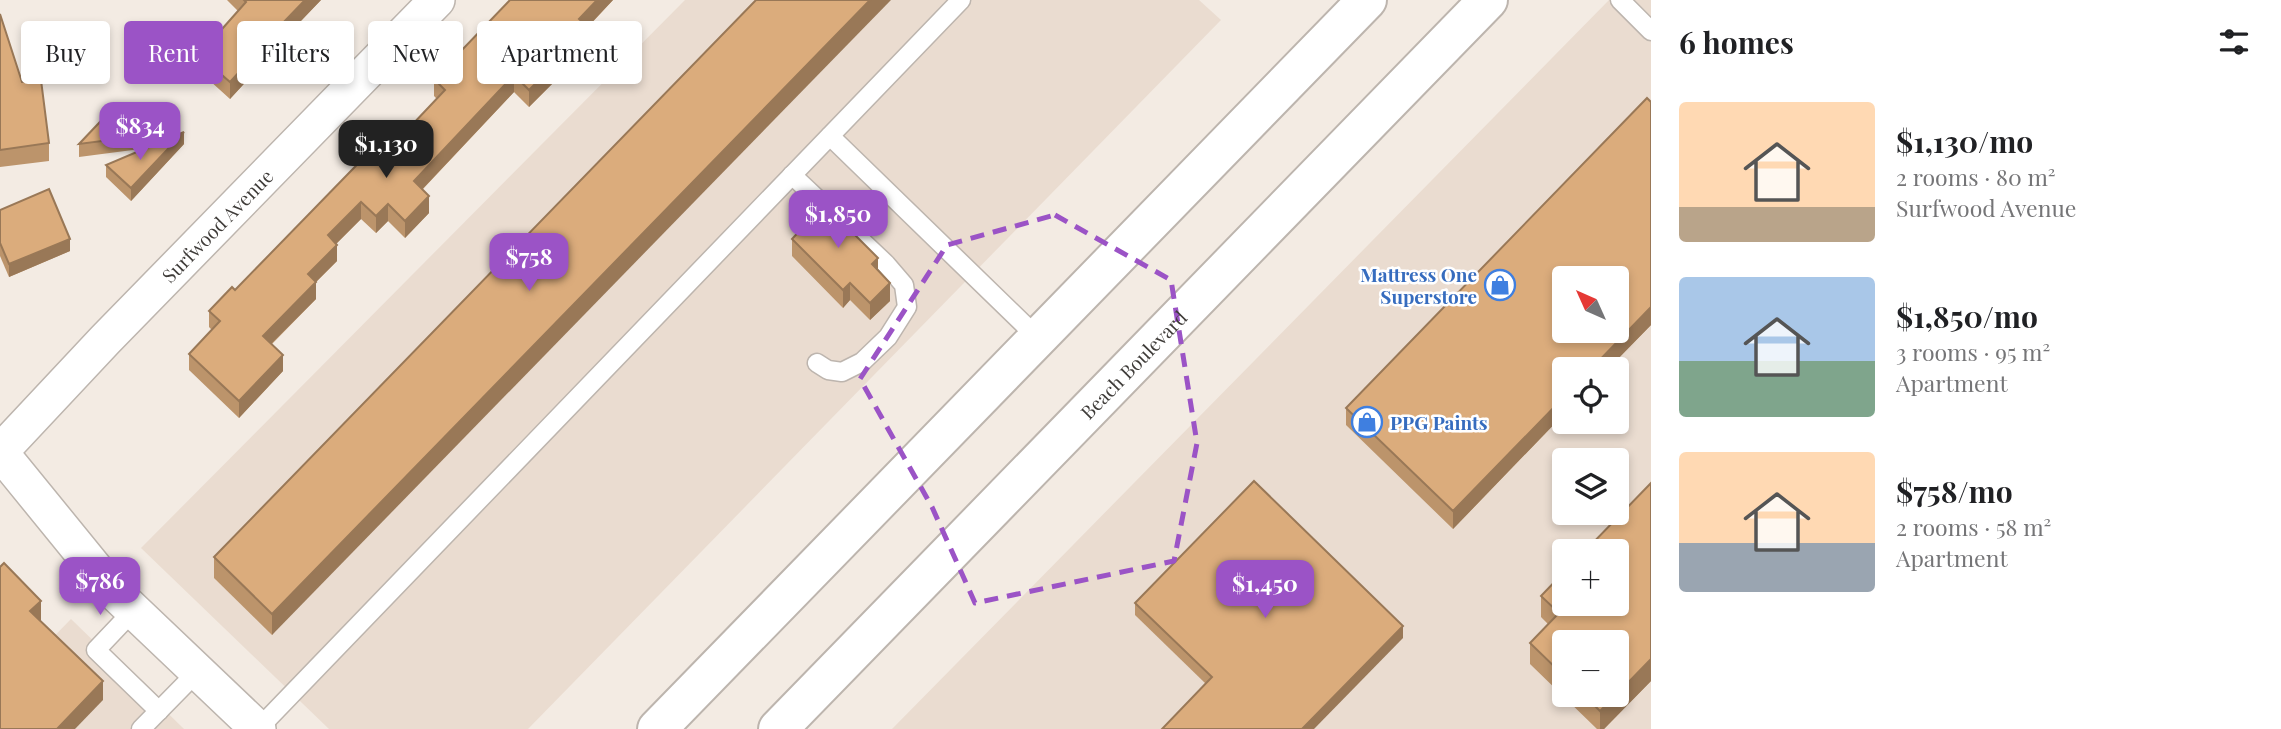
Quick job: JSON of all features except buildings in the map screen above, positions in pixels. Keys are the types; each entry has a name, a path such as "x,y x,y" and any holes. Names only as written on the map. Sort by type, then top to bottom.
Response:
{"highway":[{"path":"657,729 1367,0"},
{"name":"Beach Boulevard","path":"778,729 1488,0"}],"street":[{"name":"Surfwood Avenue","path":"0,452 105,340 437,0"},
{"path":"0,452 114,592 258,729"}],"lane":[{"path":"258,729 961,0"},
{"path":"1620,0 1651,31"},
{"path":"830,136 1038,338"},
{"path":"792,175 886,264 904,285 907,307 888,337 862,362 842,372 828,370 817,363"},
{"path":"134,610 96,650 159,711"},
{"path":"141,729 198,671"}],"highlighted area":[{"path":"1055,215 1171,280 1197,443 1174,561 975,603 932,507 860,379 947,245"}],"shaded area":[{"path":"685,0 1199,0 1221,20 528,729 329,729 141,548 602,84 642,84 642,43"},
{"path":"1609,0 1651,0 1651,729 892,729"},
{"path":"71,619 184,729 0,729 0,692"}],"place":[{"name":"Mattress One Superstore","path":"1500,285"},
{"name":"PPG Paints","path":"1367,422"}]}
